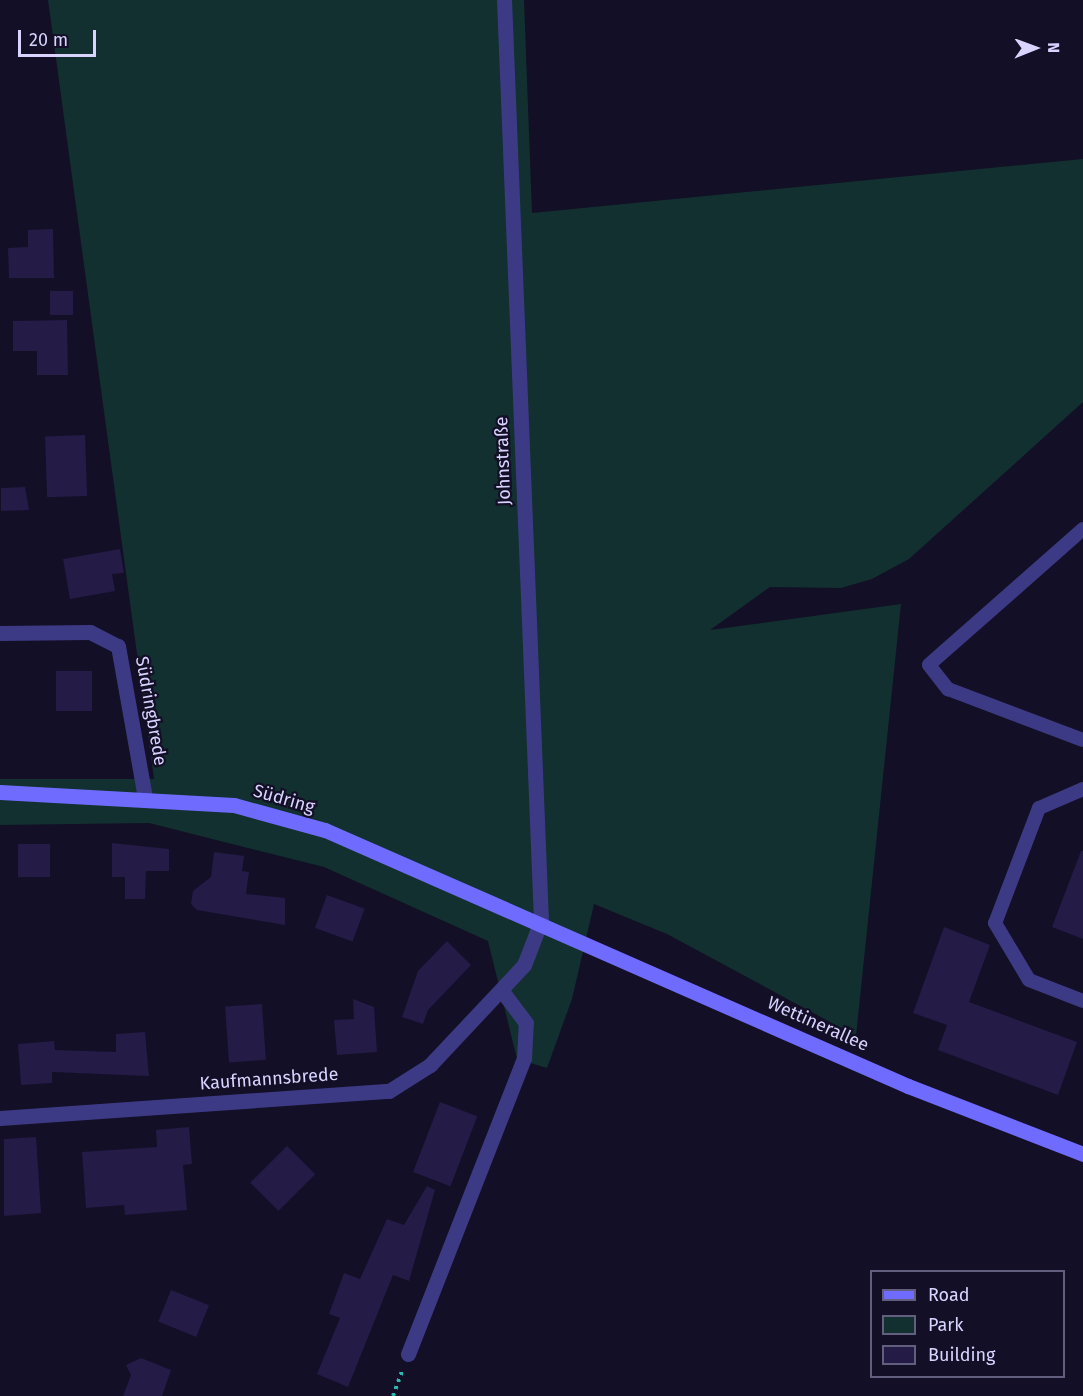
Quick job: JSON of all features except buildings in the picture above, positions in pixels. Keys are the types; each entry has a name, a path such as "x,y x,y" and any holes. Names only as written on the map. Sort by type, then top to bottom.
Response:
{"street":[{"name":"Johnstraße","path":"504,0 541,921"},
{"name":"Südringbrede","path":"0,633 90,632 118,646 145,798"},
{"name":"Südring","path":"0,792 145,798 234,805 324,830 541,921"},
{"name":"Kaufmannsbrede","path":"0,1118 390,1091 430,1065 503,992 524,965 541,921"},
{"name":"Wettinerallee","path":"541,921 908,1086 1083,1154"},
{"path":"408,1354 524,1058 526,1023 503,992"}],"lane":[{"path":"1083,529 929,665 948,689 1083,740"},
{"path":"1083,789 1039,808 995,923 1029,980 1083,1001"}],"green space":[{"path":"48,0 524,0 532,213 1083,159 1083,402 909,559 872,579 841,588 770,587 710,630 901,604 856,1036 667,934 594,904 572,999 547,1068 517,1059 488,941 324,867 149,823 0,825 0,779 154,779"}]}
